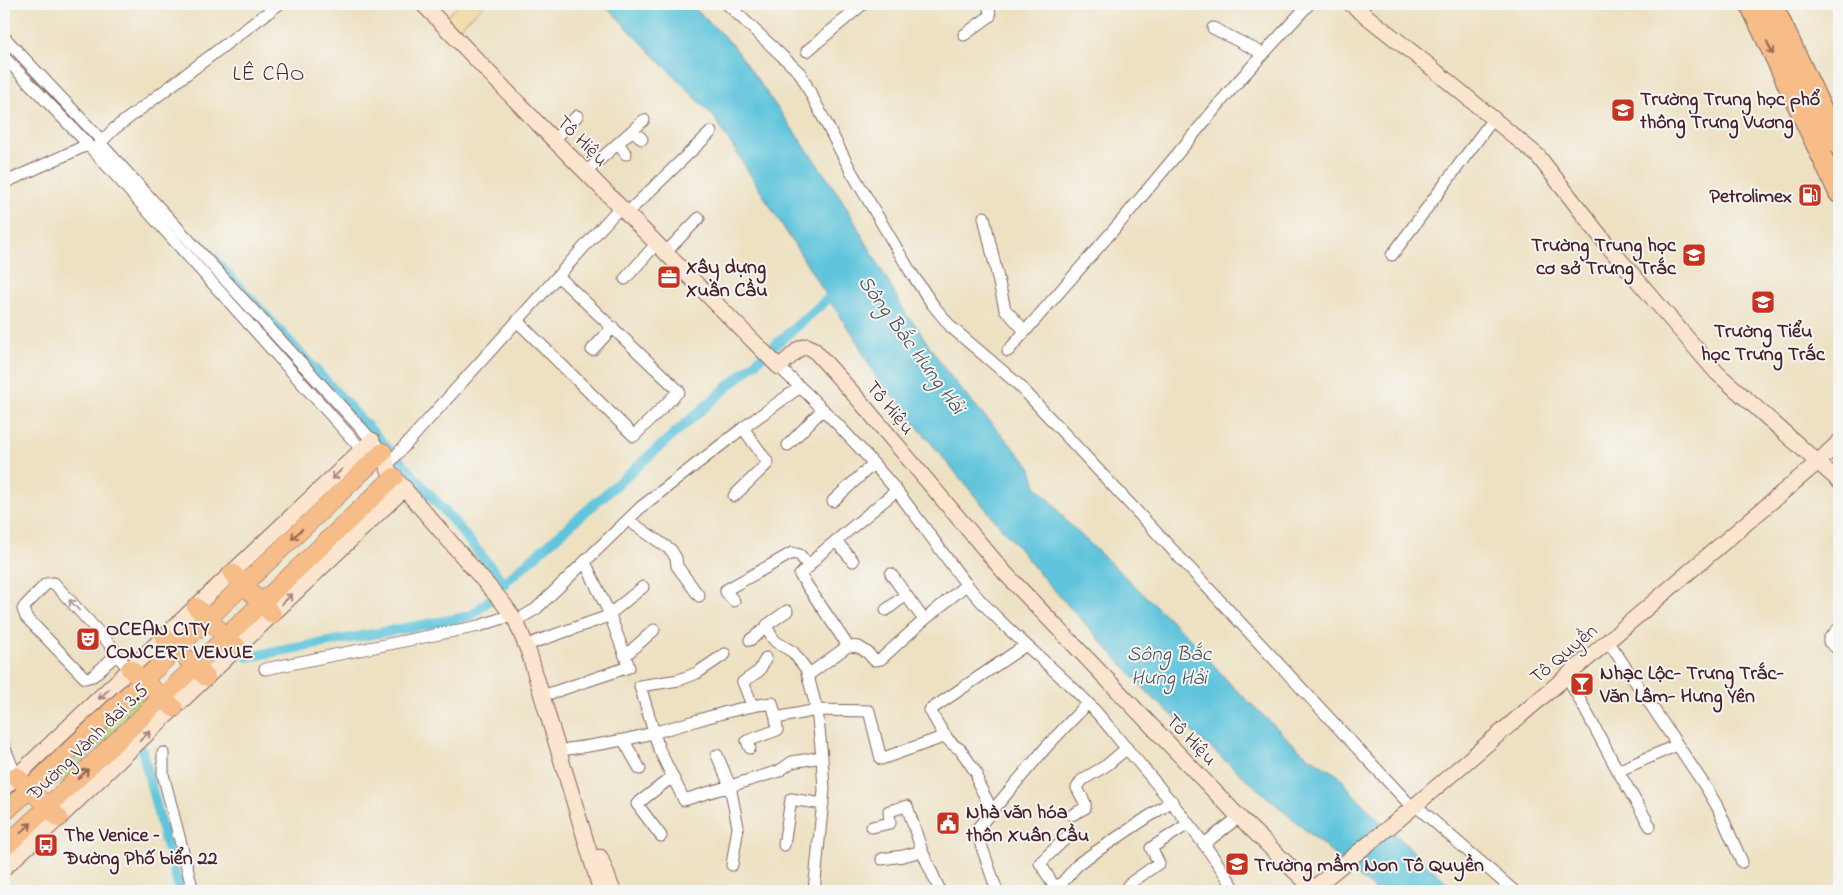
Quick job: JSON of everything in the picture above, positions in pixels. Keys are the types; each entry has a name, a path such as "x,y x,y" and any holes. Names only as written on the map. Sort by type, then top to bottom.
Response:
{"highway":[{"path":"1750,4 1839,193"},
{"path":"1772,4 1839,146"}],"main road":[{"name":"Tô Hiệu","path":"423,4 776,365 798,349 808,346 814,350 859,400 1004,572 1239,817 1316,888"},
{"path":"1351,4 1538,156 1608,246 1717,373 1839,481"},
{"name":"Tô Quyền","path":"1316,888 1818,462 1839,442"},
{"path":"385,461 536,642 551,693 564,751 601,891"},
{"path":"385,461 497,580 518,606 517,618 528,653 613,891"},
{"name":"Đường Vành đai 3.5","path":"4,813 176,650 202,613 238,579 385,461"},
{"name":"Đường Vành đai 3.5","path":"4,848 53,813 266,608 385,461"},
{"path":"238,579 266,608"},
{"path":"4,868 53,813 29,789 10,782 85,705 130,669 164,637 202,613 232,642"},
{"path":"164,637 201,672"},
{"path":"130,669 142,682 168,703"}],"street":[{"path":"102,149 114,129 279,4"},
{"path":"727,4 800,73 851,171 910,271 933,306 951,327 1019,385 1413,806 1514,891"},
{"path":"807,51 863,4"},
{"path":"964,35 990,16 989,7 986,4"},
{"path":"1008,351 1123,219 1262,53 1308,4"},
{"path":"1213,28 1262,53"},
{"path":"4,37 102,149 385,461 558,276 624,210 711,132"},
{"path":"4,57 87,145 102,149"},
{"path":"554,140 577,116"},
{"path":"1392,255 1493,119"},
{"path":"586,172 644,120"},
{"path":"633,130 642,139"},
{"path":"618,144 626,154"},
{"path":"4,182 87,145"},
{"path":"984,217 1004,309 1025,332"},
{"path":"624,279 699,218"},
{"path":"517,321 634,436 679,391 558,276"},
{"path":"592,350 613,327"},
{"path":"776,365 823,409 873,464 967,584 1019,640 1060,675 1088,703 1172,801 1236,891"},
{"path":"265,669 517,618 536,609 641,507 743,428 800,387"},
{"path":"788,445 823,409"},
{"path":"734,496 768,463 743,428"},
{"path":"833,501 873,464"},
{"path":"848,646 800,575 836,541 896,491"},
{"path":"628,520 671,550 676,558 677,566 699,596"},
{"path":"836,541 853,561"},
{"path":"734,601 726,590 792,553 800,555 809,567"},
{"path":"585,562 610,615 629,667 635,674 640,686 653,733 684,800 780,771 792,762 822,757"},
{"path":"891,574 924,620"},
{"path":"116,655 93,676 85,678 26,617 23,610 25,606 46,584 54,583 130,669"},
{"path":"808,675 848,646 859,647 874,660 878,661 967,584"},
{"path":"536,642 610,615 643,588"},
{"path":"886,610 906,595"},
{"path":"750,640 768,627 767,625 770,622 787,611"},
{"path":"768,627 776,642 793,652 802,663 808,675 816,710 822,757 823,804 814,891"},
{"path":"1839,628 1829,639 1829,642 1839,650"},
{"path":"625,656 654,630"},
{"path":"1608,641 1718,808 1742,862"},
{"path":"993,812 978,783 977,774 960,749 946,736 930,710 1026,645"},
{"path":"640,686 679,680 697,673 725,654"},
{"path":"752,706 743,682 759,671 766,658"},
{"path":"551,693 629,667"},
{"path":"1567,676 1650,826"},
{"path":"564,751 624,741 752,706 772,703 778,730 747,742 750,748"},
{"path":"997,891 976,830 1048,745 1088,703"},
{"path":"776,718 816,710 869,711 880,759 946,736"},
{"path":"624,741 640,769"},
{"path":"1618,771 1677,745"},
{"path":"4,746 10,782"},
{"path":"1072,816 1085,808 1085,803 1077,788 1082,780 1107,765 1126,748"},
{"path":"163,753 163,774 193,891"},
{"path":"717,755 730,786 738,827 732,865"},
{"path":"661,836 633,807 672,776"},
{"path":"905,794 907,806 922,850 940,891"},
{"path":"784,844 792,799 823,804"},
{"path":"1067,837 1040,863 1052,890 1063,882 1079,864 1172,801"},
{"path":"872,827 890,822 889,811 907,806"},
{"path":"1204,844 1239,817"},
{"path":"1159,863 1151,848 1188,824"},
{"path":"882,859 903,856 922,850"},
{"path":"1128,891 1128,884 1170,857"}],"green space":[{"path":"140,695 146,698 147,702 59,785 53,786 50,781"}],"sand":[{"path":"460,4 485,4 457,30 445,18"}],"water":[{"name":"Sông Bắc Hưng Hải","path":"604,4 690,4 733,45 841,198 906,314 964,393 1030,466 1036,486 1066,521 1193,641 1231,685 1302,752 1339,776 1376,818 1456,891 1376,891 1154,699 1044,579 876,377 853,334 842,320 714,117"}],"waterway":[{"path":"198,242 390,451"},
{"path":"510,578 838,290"},
{"path":"400,461 455,523 505,585"},
{"path":"247,657 466,617 472,615 492,598"},
{"path":"142,749 180,891"}],"place":[{"name":"Trường Trung học phổ thông Trưng Vương","path":"1623,110"},
{"name":"Petrolimex","path":"1810,195"},
{"name":"Trường Trung học cơ sở Trưng Trắc","path":"1694,255"},
{"name":"Xây dựng Xuân Cầu","path":"669,277"},
{"name":"Trường Tiểu học Trưng Trắc","path":"1763,302"},
{"name":"OCEAN CITY CONCERT VENUE","path":"88,639"},
{"name":"Nhạc Lộc- Trưng Trắc- Văn Lâm- Hưng Yên","path":"1582,684"},
{"name":"Nhà văn hóa thôn Xuân Cầu","path":"948,823"},
{"name":"The Venice – Đường Phố biển 22","path":"46,845"},
{"name":"Trường mầm Non Tô Quyền","path":"1237,864"}],"district":[{"name":"LÊ CAO","path":"269,72"}]}
